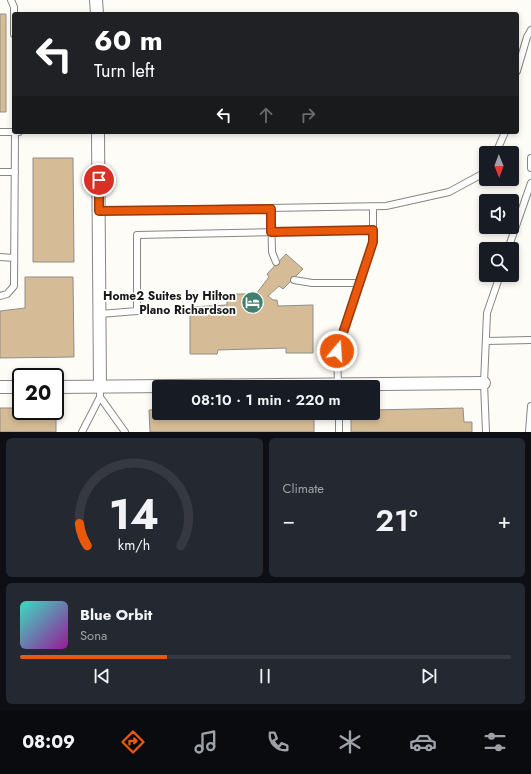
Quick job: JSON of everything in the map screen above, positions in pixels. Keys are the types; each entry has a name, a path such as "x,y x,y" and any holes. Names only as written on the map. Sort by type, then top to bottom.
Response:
{"street":[{"path":"96,0 97,12"},
{"path":"98,134 100,392"},
{"path":"380,385 484,383"},
{"path":"0,387 12,387"},
{"path":"64,388 100,392 152,391"}],"lane":[{"path":"11,0 14,7 14,12"},
{"path":"519,64 527,37 531,30"},
{"path":"0,132 12,132"},
{"path":"0,296 7,294 14,286 15,134"},
{"path":"499,146 503,134"},
{"path":"531,158 531,168"},
{"path":"0,172 15,172"},
{"path":"99,211 386,206 449,192 479,176"},
{"path":"510,242 531,183"},
{"path":"338,380 337,351 373,242 373,207"},
{"path":"271,209 272,252 276,262"},
{"path":"100,314 137,312 136,235 373,230"},
{"path":"0,258 14,258"},
{"path":"294,280 360,283"},
{"path":"486,432 484,383 486,313 497,282"},
{"path":"486,341 531,340"},
{"path":"82,432 100,392"},
{"path":"100,392 125,432"},
{"path":"529,432 531,406"},
{"path":"339,420 339,432"}],"building":[{"path":"0,14 6,14 6,112 0,112"},
{"path":"33,158 73,158 74,262 33,262"},
{"name":"Home2 Suites by Hilton Plano Richardson","path":"286,254 303,269 283,289 279,286 268,296 273,300 277,300 278,306 313,305 313,353 286,353 286,348 218,350 217,354 190,354 190,307 227,305 227,294 256,294 269,277 267,274"},
{"path":"25,277 73,277 74,357 0,358 0,311 25,308"},
{"path":"0,408 12,408 12,420 56,420 56,432 0,432"},
{"path":"463,408 464,422 472,422 472,432 351,432 351,420 380,420 380,410"},
{"path":"149,410 152,410 152,420 314,420 314,432 150,432"}],"place":[{"name":"Home2 Suites by Hilton Plano Richardson","path":"252,303"}],"route":[{"path":"99,180 99,211 271,209 271,232 373,230 373,242 337,351"}]}
